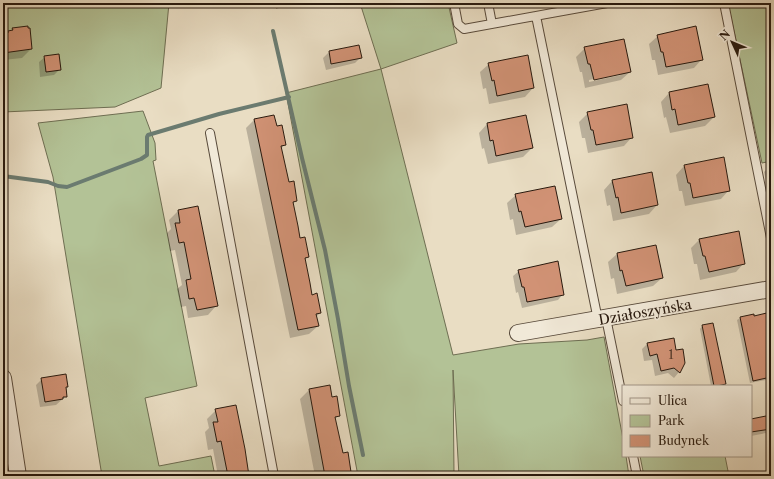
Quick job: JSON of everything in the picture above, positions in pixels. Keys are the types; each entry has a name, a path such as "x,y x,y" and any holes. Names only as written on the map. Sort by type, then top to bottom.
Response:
{"street":[{"name":"Działoszyńska","path":"518,334 771,289"},
{"path":"3,378 18,476"}],"lane":[{"path":"454,3 458,24 464,29 607,3"},
{"path":"488,3 492,24"},
{"path":"724,3 771,238"},
{"path":"536,16 602,319 622,397"},
{"path":"210,133 274,476"},
{"path":"633,457 637,476"}],"green space":[{"path":"3,3 169,3 161,88 115,107 3,112"},
{"path":"276,3 304,3 276,8"},
{"path":"360,3 448,3 457,43 381,69"},
{"path":"728,3 771,3 771,161 762,163"},
{"path":"381,69 453,355 519,344 587,340 604,337 622,434 622,457 626,457 629,476 459,476 453,370 454,475 358,476 286,93"},
{"path":"143,111 155,143 156,160 153,161 197,386 145,398 159,466 211,456 215,476 102,476 53,177 38,123"},
{"path":"640,457 725,457 729,476 644,476"}],"building":[{"path":"28,26 28,28 30,28 32,49 3,53 3,34 13,30 12,28"},
{"path":"696,26 703,60 666,67 657,35"},
{"path":"624,39 631,72 594,80 584,47"},
{"path":"359,45 362,58 331,64 329,51"},
{"path":"59,54 61,70 46,72 44,56"},
{"path":"528,55 534,88 497,96 494,80 492,81 488,63"},
{"path":"708,84 715,117 678,125 675,109 672,110 669,92"},
{"path":"627,104 633,138 596,145 587,112"},
{"path":"274,115 277,126 282,125 286,145 281,146 289,182 294,181 297,201 293,202 300,238 305,237 309,257 305,258 312,295 317,293 321,313 316,314 319,326 298,330 254,119"},
{"path":"526,115 533,148 496,156 493,140 490,141 487,123"},
{"path":"724,157 730,191 693,198 684,165"},
{"path":"652,172 658,205 621,213 618,197 616,198 612,180"},
{"path":"555,186 562,219 525,227 521,211 519,212 515,194"},
{"path":"198,206 218,306 197,310 194,298 189,299 186,280 191,279 184,242 179,243 175,223 180,223 178,210"},
{"path":"739,231 745,264 709,272 699,239"},
{"path":"656,245 663,278 626,286 622,270 620,271 617,253"},
{"path":"558,261 564,295 527,302 518,270"},
{"path":"771,312 771,377 753,381 740,317 754,314 754,316"},
{"path":"713,323 726,384 714,385 702,325"},
{"path":"674,338 676,350 683,349 685,363 680,373 674,368 661,371 657,354 650,356 647,343"},
{"path":"66,374 68,387 66,387 67,397 45,402 41,378"},
{"path":"330,385 332,397 337,396 340,416 335,417 343,453 348,452 351,472 346,473 347,476 325,476 309,389"},
{"path":"236,405 249,476 228,476 221,441 217,442 213,422 218,422 215,409"},
{"path":"771,415 771,429 752,432 752,419"}],"waterway":[{"path":"273,31 325,250 363,455"},
{"path":"3,176 48,182 58,186 67,187 141,159 147,155 148,135 219,114 289,97"}]}
